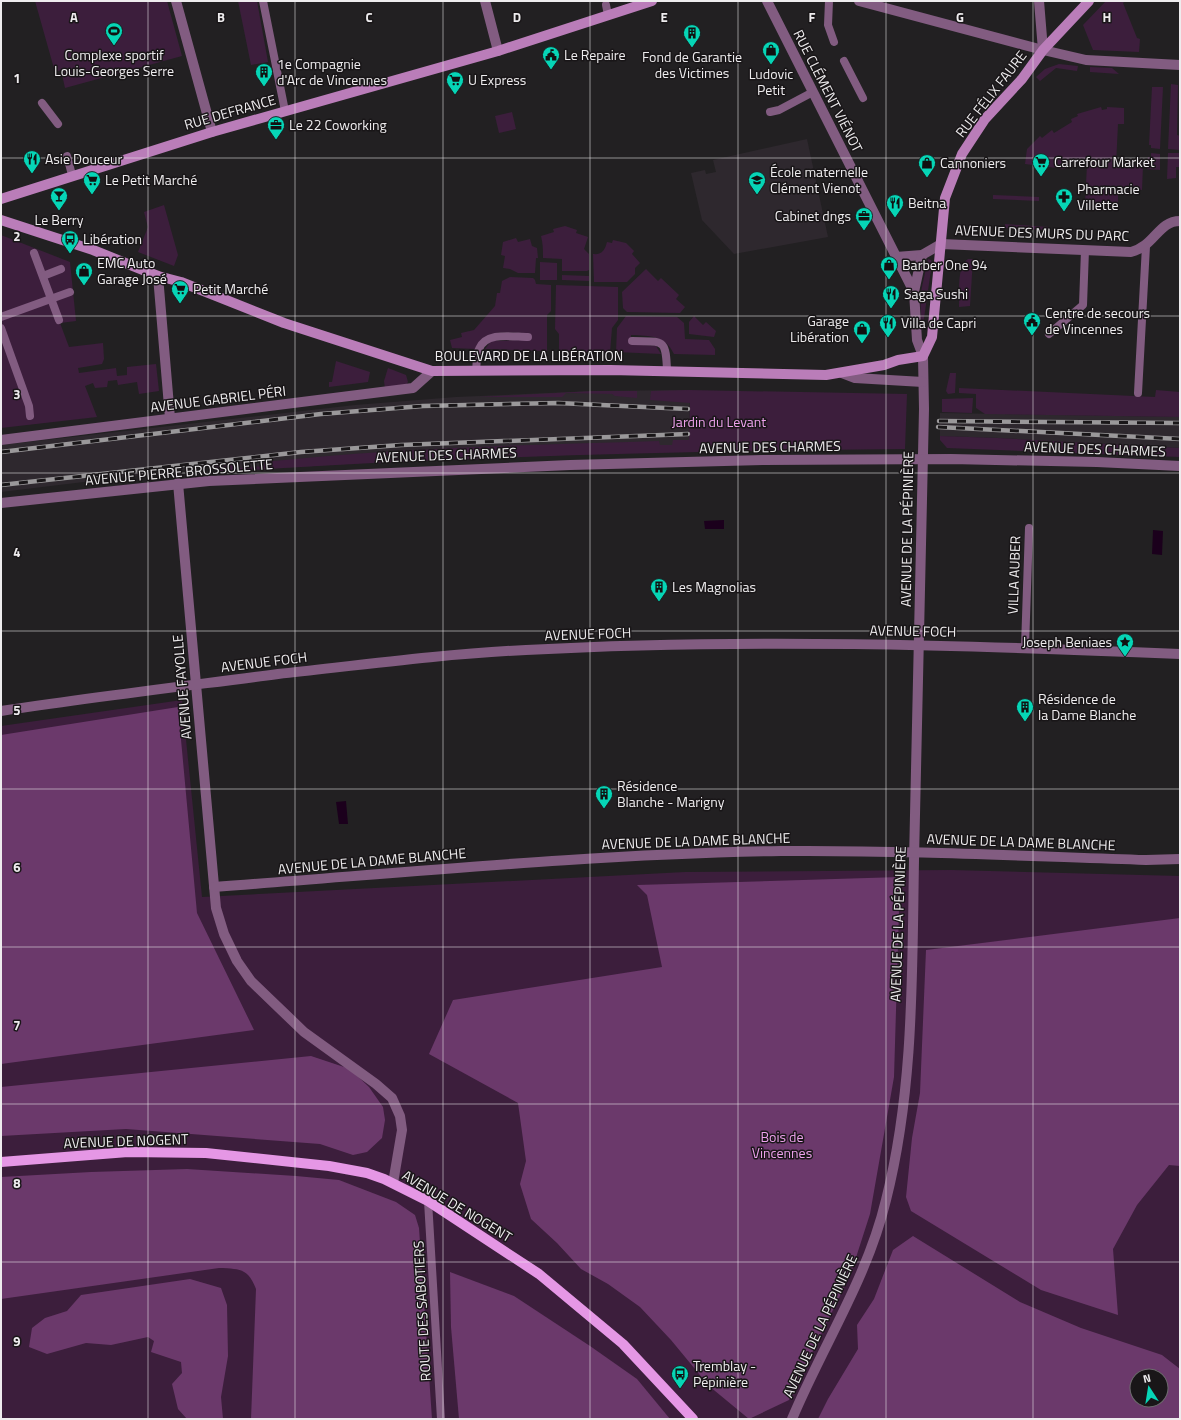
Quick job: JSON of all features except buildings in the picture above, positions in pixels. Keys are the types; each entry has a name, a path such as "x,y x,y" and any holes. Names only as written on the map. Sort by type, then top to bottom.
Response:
{"main road":[{"name":"RUE DEFRANCE","path":"1,199 72,175 212,132 498,51 607,10 652,1"},
{"name":"RUE FÉLIX FAURE","path":"923,356 932,336 945,198 962,154 985,119 1022,79 1043,50 1089,1"},
{"name":"BOULEVARD DE LA LIBÉRATION","path":"1,220 93,250 158,276 181,282 284,323 432,371 667,371 826,375 923,356"},
{"name":"AVENUE DE NOGENT","path":"1,1162 128,1152 206,1153 329,1166 367,1173 393,1183 428,1201 539,1274 623,1344 693,1419"}],"street":[{"path":"176,1 212,132"},
{"path":"485,1 498,51"},
{"name":"RUE CLÉMENT VIÉNOT","path":"767,1 914,292 917,340 923,356 924,409"},
{"path":"859,1 1086,60 1180,65"},
{"path":"1039,1 1043,50"},
{"name":"AVENUE DES MURS DU PARC","path":"941,244 1130,252 1146,246 1164,225 1172,221 1180,220"},
{"path":"896,257 922,255 941,244"},
{"path":"914,292 922,255"},
{"path":"158,276 170,418"},
{"name":"AVENUE GABRIEL PÉRI","path":"1,440 413,388 432,371"},
{"name":"BOULEVARD DE LA LIBÉRATION","path":"842,373 855,378 923,382"},
{"name":"AVENUE DE LA PÉPINIÈRE","path":"792,1419 849,1304 869,1254 886,1202 902,1120 908,1058 913,945 924,409"},
{"name":"AVENUE DES CHARMES","path":"360,473 570,464 763,460 923,459 1082,462 1180,466"},
{"name":"AVENUE PIERRE BROSSOLETTE","path":"1,503 178,483 360,473"},
{"name":"AVENUE FAYOLLE","path":"178,483 216,908 224,934 238,961 251,981 304,1032 376,1084 392,1098 400,1116 402,1130 393,1183"},
{"name":"AVENUE FOCH","path":"1,711 370,664 524,650 743,644 919,645 1025,647 1180,654"},
{"name":"AVENUE DE LA DAME BLANCHE","path":"214,887 414,870 666,855 781,851 915,852 1146,860 1180,859"}],"lane":[{"path":"263,1 285,111"},
{"path":"829,1 828,25 834,42"},
{"path":"844,61 863,98"},
{"path":"770,112 779,110 813,92"},
{"path":"42,103 58,124"},
{"path":"66,156 72,175"},
{"path":"1138,393 1146,246"},
{"path":"1049,334 1083,305 1086,250"},
{"path":"34,253 59,320"},
{"path":"43,276 62,269"},
{"path":"1,317 70,292"},
{"path":"1,328 29,406 30,416"},
{"path":"476,371 478,350 486,339 493,337 528,337"},
{"path":"632,341 657,342 664,345 666,351 667,371"},
{"name":"VILLA AUBER","path":"1025,647 1029,528"},
{"name":"ROUTE DES SABOTIERS","path":"428,1201 441,1419"}],"shaded area":[{"name":"École maternelle Clément Vienot","path":"807,139 828,237 734,254 702,220 691,173 705,170 706,174 716,172 713,160"},
{"path":"688,390 690,392 689,451 412,460 218,472 208,467 1,492 1,445 355,405 456,397 593,391"},
{"path":"940,413 1180,417 1180,448 940,436"},
{"path":"724,520 724,529 705,529 704,521"},
{"path":"1153,530 1163,531 1162,555 1152,554"},
{"path":"346,801 348,824 339,824 336,802"}],"green space":[{"name":"Complexe sportif Louis-Georges Serre","path":"35,1 167,1 182,56 65,88 61,70 55,72"},
{"path":"238,1 257,1 268,62 251,65"},
{"path":"1106,1 1125,1 1123,3 1137,38 1140,39 1139,52 1093,50 1083,25"},
{"path":"1059,64 1078,66 1077,71 1056,68 1040,81 1036,77 1045,69"},
{"path":"1090,67 1112,68 1119,74 1090,72"},
{"path":"1171,84 1178,85 1177,135 1180,136 1180,150 1168,149"},
{"path":"1152,87 1163,87 1160,149 1151,148 1151,145 1149,145"},
{"path":"1101,107 1102,110 1107,109 1107,107 1124,108 1124,124 1118,124 1116,165 1143,166 1142,190 1118,189 1118,205 1085,204 1087,164 1066,161 1065,169 1025,164 1027,149 1040,136 1042,138 1052,130 1054,133 1072,122 1071,119 1078,116 1077,114"},
{"path":"512,112 516,129 499,133 495,116"},
{"path":"1151,153 1160,154 1160,170 1147,169 1148,157 1151,157"},
{"path":"1168,153 1180,153 1180,167 1176,167 1176,178 1167,179"},
{"path":"993,195 1039,197 1039,201 993,199"},
{"path":"164,205 178,255 174,266 138,252 148,227 144,212"},
{"path":"1005,224 1049,227 1049,230 1005,228"},
{"path":"565,226 577,230 576,233 588,237 584,249 589,254 589,270 562,271 562,259 543,258 543,244 541,236 554,232 553,229"},
{"path":"1,235 70,262 76,321 60,323 69,347 103,343 104,359 102,364 78,368 79,373 116,368 117,376 127,375 127,367 156,364 159,391 139,394 137,382 118,385 117,380 108,381 107,387 95,388 93,383 85,386 97,417 1,428"},
{"path":"516,238 518,242 530,239 532,246 537,248 538,258 536,258 535,273 518,273 510,269 503,268 505,256 501,255 503,242"},
{"path":"613,240 626,243 634,251 632,254 640,263 635,268 635,274 627,282 594,282 593,254 601,253 607,242 612,243"},
{"path":"928,259 931,260 932,263 922,332 920,296"},
{"path":"968,259 973,259 970,306 959,307 960,274 964,263"},
{"path":"540,262 557,263 557,280 540,280"},
{"path":"646,269 658,281 661,278 679,295 676,299 685,307 680,313 627,312 623,308 622,292"},
{"path":"562,275 589,276 589,281 562,280"},
{"path":"510,277 533,278 536,284 551,285 551,311 547,315 547,351 485,349 491,341 530,340 530,333 513,332 492,334 486,337 475,349 452,348 450,340 462,337 461,333 474,330 495,306 497,293 500,293 502,281"},
{"path":"556,285 618,287 618,320 612,328 610,353 559,351 559,334 555,329"},
{"path":"626,316 677,317 684,323 685,339 709,340 715,349 715,355 674,354 666,343 661,340 651,336 631,335 631,344 656,346 661,354 616,352 617,328"},
{"path":"694,316 703,325 706,322 716,331 714,337 689,334 689,322"},
{"path":"336,361 370,372 368,382 329,387 329,382 332,382"},
{"path":"388,368 406,375 408,382 406,385 385,389 384,381"},
{"path":"950,373 956,373 955,393 948,394 946,391"},
{"path":"959,388 1155,397 1156,390 1180,392 1180,417 985,414 976,408 976,394 959,393"},
{"name":"Jardin du Levant","path":"688,390 907,394 905,449 733,451 562,456 390,462 218,472 208,467 239,464 240,468 264,466 264,462 412,450 659,441 660,445 672,445 673,440 689,440 690,403 650,400 651,391"},
{"path":"593,391 637,391 637,398 615,396 612,394 566,393 562,397 479,397"},
{"path":"973,398 972,413 942,412 942,399"},
{"path":"940,436 1180,448 1180,457 947,448 940,440"},
{"name":"Bois de Vincennes","path":"182,700 202,897 685,872 951,870 1180,876 1180,1419 1,1419 1,726"},
{"path":"178,707 197,913 254,1030 1,1064 1,735"},
{"path":"900,877 894,1077 870,1214 851,1273 789,1400 749,1419 709,1386 671,1340 640,1307 608,1284 581,1269 557,1243 531,1219 520,1184 526,1161 518,1103 429,1054 453,1000 662,967 647,895 637,885"},
{"path":"1180,918 1180,1166 1169,1165 1137,1205 1113,1249 1118,1315 1041,1290 911,1211 906,1197 912,1138 920,1093 926,950"},
{"path":"311,1056 350,1069 369,1087 383,1107 385,1120 382,1138 367,1152 353,1155 320,1144 126,1129 1,1136 1,1087"},
{"path":"187,1169 339,1180 396,1202 415,1215 419,1228 432,1419 251,1419 256,1289 250,1277 242,1271 219,1268 1,1299 1,1177"},
{"path":"913,1236 1020,1302 1081,1328 1162,1355 1180,1369 1180,1419 818,1419 828,1399 858,1349 857,1325 874,1299 893,1250"},
{"path":"450,1272 514,1296 590,1346 637,1379 670,1419 459,1419 451,1327"},
{"path":"190,1279 221,1288 227,1305 228,1356 221,1397 223,1419 187,1419 178,1409 172,1384 182,1373 181,1362 151,1352 154,1341 148,1337 111,1345 86,1343 47,1354 29,1347 32,1328 45,1318 67,1311 81,1295"}],"railway":[{"path":"1,452 321,414 423,406 558,403 688,409"},
{"path":"939,421 1180,423"},
{"path":"938,427 1180,439"},
{"path":"1,485 301,452 401,445 688,434"}],"place":[{"name":"Complexe sportif Louis-Georges Serre","path":"114,46"},
{"name":"Fond de Garantie des Victimes","path":"692,48"},
{"name":"Ludovic Petit","path":"771,65"},
{"name":"Le Repaire","path":"551,70"},
{"name":"1e Compagnie d'Arc de Vincennes","path":"264,87"},
{"name":"U Express","path":"455,95"},
{"name":"Le 22 Coworking","path":"276,140"},
{"name":"Asie Douceur","path":"32,174"},
{"name":"Carrefour Market","path":"1041,177"},
{"name":"Cannoniers","path":"927,178"},
{"name":"Le Petit Marché","path":"92,195"},
{"name":"École maternelle Clément Vienot","path":"757,195"},
{"name":"Le Berry","path":"59,211"},
{"name":"Pharmacie Villette","path":"1064,212"},
{"name":"Beitna","path":"895,218"},
{"name":"Cabinet dngs","path":"864,231"},
{"name":"Libération","path":"70,254"},
{"name":"Barber One 94","path":"889,280"},
{"name":"EMC Auto Garage José","path":"84,286"},
{"name":"Petit Marché","path":"180,304"},
{"name":"Saga Sushi","path":"891,309"},
{"name":"Centre de secours de Vincennes","path":"1032,336"},
{"name":"Villa de Capri","path":"888,338"},
{"name":"Garage Libération","path":"862,344"},
{"name":"Les Magnolias","path":"659,602"},
{"name":"Joseph Beniaes","path":"1125,657"},
{"name":"Résidence de la Dame Blanche","path":"1025,722"},
{"name":"Résidence Blanche - Marigny","path":"604,809"},
{"name":"Tremblay - Pépinière","path":"680,1389"}]}
